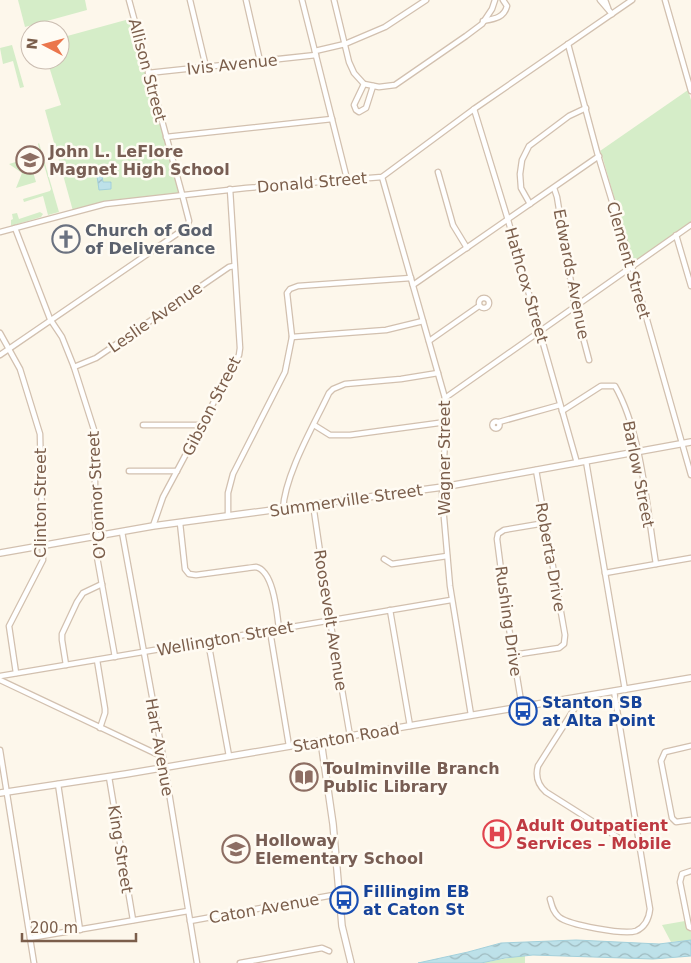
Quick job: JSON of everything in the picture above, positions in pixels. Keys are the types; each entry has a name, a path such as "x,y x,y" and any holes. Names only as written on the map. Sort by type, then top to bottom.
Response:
{"street":[{"name":"Allison Street","path":"50,319 187,227 189,221 129,0"},
{"path":"190,0 206,67"},
{"path":"246,0 260,61"},
{"path":"302,0 348,179"},
{"path":"334,0 354,73 364,84 379,87 395,85 466,36 483,21 492,9 495,0"},
{"name":"Ivis Avenue","path":"148,73 315,53 345,44 385,27 426,0"},
{"path":"483,21 504,14 507,6 503,0"},
{"path":"600,0 612,14"},
{"path":"606,0 608,8"},
{"name":"Donald Street","path":"0,232 105,204 230,189 382,176 474,109 632,0"},
{"path":"665,0 691,91"},
{"name":"Clement Street","path":"568,44 691,475"},
{"path":"364,84 354,104 359,112 366,108 373,86"},
{"path":"530,204 521,188 520,174 522,160 529,146 569,116 586,108"},
{"name":"Hathcox Street","path":"474,109 508,220 577,462"},
{"path":"166,137 332,119"},
{"path":"413,286 599,156"},
{"path":"438,172 453,225 466,248"},
{"name":"Wagner Street","path":"382,176 445,398 446,422 443,488 447,556 451,600 471,716"},
{"name":"Edwards Avenue","path":"554,188 574,307 589,360"},
{"name":"Gibson Street","path":"153,526 163,497 202,425 240,348 230,189"},
{"path":"445,398 691,225"},
{"name":"O'Connor Street","path":"15,228 50,319 62,337 95,433 96,536 102,584 115,657"},
{"path":"676,235 691,286"},
{"name":"Leslie Avenue","path":"74,368 96,358 229,267 234,266"},
{"path":"228,516 228,493 233,474 285,372 292,337 287,293 290,289 298,286 411,278"},
{"path":"429,341 479,306"},
{"path":"0,355 50,319"},
{"path":"292,337 386,330 423,321"},
{"name":"Clinton Street","path":"0,333 20,369 40,434 43,560 9,626 16,673"},
{"path":"283,509 283,497 303,444 329,393 333,389 345,384 401,379 438,373"},
{"name":"Barlow Street","path":"562,411 601,386 615,386 626,409 638,452 656,564"},
{"path":"499,422 560,405"},
{"path":"314,425 330,435 350,435 446,422"},
{"path":"143,425 202,425"},
{"name":"Summerville Street","path":"0,553 153,526 443,488 691,442"},
{"path":"586,461 625,690"},
{"name":"Roberta Drive","path":"513,655 559,648 564,644 565,635 536,470"},
{"path":"129,471 177,471"},
{"name":"Roosevelt Avenue","path":"313,504 350,736"},
{"path":"180,523 184,569 189,574 196,575 256,567 263,571 270,582 279,629"},
{"name":"Rushing Drive","path":"522,707 507,616 498,534 504,530 545,523"},
{"name":"Hart Avenue","path":"122,532 163,757 197,963"},
{"path":"384,559 392,564 447,556"},
{"path":"605,573 691,558"},
{"path":"66,665 62,640 77,602 83,593 102,584"},
{"name":"Wellington Street","path":"0,676 451,600"},
{"path":"390,610 410,726"},
{"path":"270,631 289,746"},
{"path":"208,641 229,756"},
{"path":"97,660 106,713 100,728"},
{"name":"Stanton Road","path":"3,792 110,777 691,678"},
{"path":"0,680 163,757"},
{"path":"550,899 554,912 559,917 573,924 632,932 638,930 647,920 650,908 614,692"},
{"path":"579,697 578,703 538,766 536,776 538,781 541,788 546,792 632,846 639,847"},
{"path":"321,741 334,824 342,926 351,960"},
{"path":"691,746 669,750 663,754 661,761 671,815 674,820 680,822 691,820"},
{"path":"0,750 3,792 34,963"},
{"name":"King Street","path":"110,777 133,920"},
{"path":"58,784 80,930"},
{"path":"690,927 680,882 682,874 691,871"},
{"name":"Caton Avenue","path":"190,921 339,894"},
{"name":"Caton Avenue","path":"30,938 188,911"},
{"path":"240,963 322,948 329,951"}],"green space":[{"path":"18,0 85,0 87,10 51,20 23,20"},
{"path":"133,18 181,193 105,203 73,211 45,110 61,105 50,70 70,70 70,35"},
{"path":"12,45 24,87 20,88 13,61 3,64 0,48"},
{"path":"688,90 691,100 691,223 633,263 600,151"},
{"path":"39,143 59,212 48,215 43,196 24,202 23,199 50,191 51,189"},
{"path":"29,158 36,182 16,188 22,173 9,164"},
{"path":"40,212 43,214 41,217 11,226 12,214 17,213 19,219"},
{"path":"685,921 691,932 691,940 671,942 662,925"},
{"path":"525,955 525,963 481,963"}],"water":[{"path":"97,176 102,176 103,182 111,182 111,189 99,190"},
{"path":"576,940 659,944 691,940 691,956 653,959 533,955 481,963 418,963 501,943"}],"place":[{"name":"John L. LeFlore Magnet High School","path":"30,160"},
{"name":"Church of God of Deliverance","path":"66,239"},
{"name":"Stanton SB at Alta Point","path":"523,711"},
{"name":"Toulminville Branch Public Library","path":"304,777"},
{"name":"Adult Outpatient Services – Mobile","path":"497,834"},
{"name":"Holloway Elementary School","path":"236,849"},
{"name":"Fillingim EB at Caton St","path":"344,900"}]}
